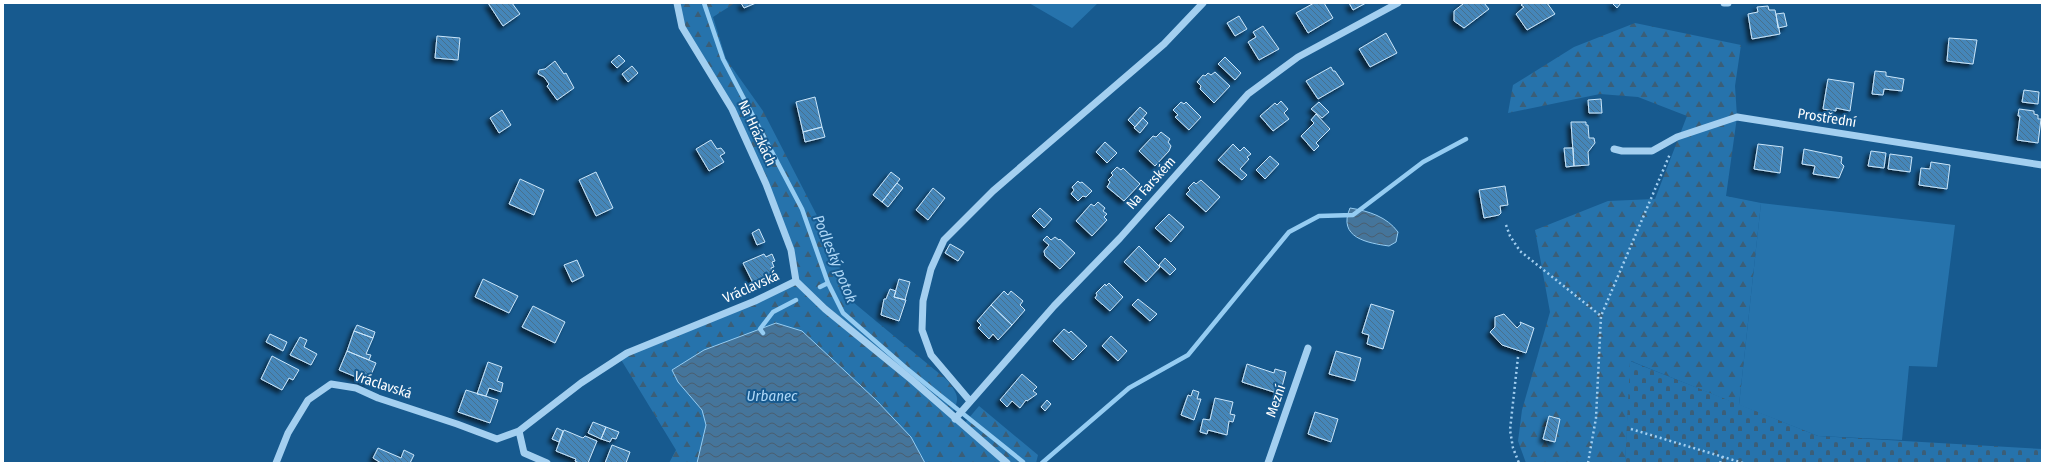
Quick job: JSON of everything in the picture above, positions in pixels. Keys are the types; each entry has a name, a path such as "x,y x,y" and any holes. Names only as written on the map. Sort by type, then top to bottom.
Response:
{"street":[{"name":"Na Hrázkách","path":"677,3 682,27 732,109 766,184 791,250 796,282"},
{"path":"970,401 931,355 922,330 923,301 931,269 944,240 993,191 1164,44 1203,3"},
{"name":"Na Farském","path":"957,416 1054,306 1120,238 1248,94 1298,57 1398,3"},
{"name":"Prostřední","path":"1614,149 1622,151 1652,151 1677,137 1737,117 2042,165"},
{"name":"Vráclavská","path":"276,463 288,433 308,400 331,384 356,388 378,398 497,439 519,431 581,383 627,353 796,282 825,309 957,416 1007,463"},
{"name":"Mezní","path":"1268,463 1308,348"},
{"path":"519,431 524,453 547,463"}],"path":[{"path":"1588,463 1596,418 1601,316 1677,137"},
{"path":"1506,225 1510,236 1520,251 1601,316"},
{"path":"1518,357 1510,430 1513,448 1519,463"},
{"path":"1631,429 1743,463"},
{"path":"1720,463 1723,456"}],"green space":[{"path":"680,3 735,3 713,17 726,59 763,111 827,235 853,302 947,380 957,396 955,408 952,413 827,306 798,279 769,182 685,26"},
{"path":"1029,3 1098,3 1072,28"},
{"path":"1635,23 1741,45 1735,86 1737,117 1726,196 1761,203 1739,405 1631,361 1625,463 1526,463 1518,441 1522,410 1550,312 1535,230 1608,201 1655,199 1687,116 1638,97 1600,94 1508,113 1513,85 1574,47"},
{"path":"1761,203 1955,225 1937,367 1909,366 1902,440 1818,436 1739,405"},
{"path":"796,281 963,425 979,406 1038,455 1036,463 669,463 676,450 620,358"},
{"path":"1630,361 1818,436 2042,449 2042,463 1625,463"}],"water":[{"path":"1350,208 1371,213 1389,222 1398,232 1396,242 1389,246 1364,241 1357,237 1351,232 1348,226 1347,218"},
{"name":"Urbanec","path":"776,323 802,331 876,400 911,437 925,463 697,463 706,425 702,410 678,382 672,370 704,350"}],"building":[{"path":"488,3 512,3 520,14 503,26"},
{"path":"741,3 756,3 744,8"},
{"path":"1314,3 1324,3 1333,18 1308,33 1296,13"},
{"path":"1349,3 1366,3 1353,10"},
{"path":"1462,3 1484,3 1489,9 1464,28 1454,21 1454,11 1463,4"},
{"path":"1524,3 1547,3 1555,14 1527,30 1516,14 1524,7 1521,5"},
{"path":"1612,3 1621,3 1617,8"},
{"path":"1768,6 1769,10 1775,10 1780,34 1752,39 1748,14 1758,12 1757,7"},
{"path":"1784,13 1787,26 1778,28 1776,14"},
{"path":"1239,16 1247,29 1235,36 1227,23"},
{"path":"1263,26 1279,49 1259,60 1248,42 1256,37 1253,32"},
{"path":"1386,33 1397,53 1370,67 1359,49"},
{"path":"437,36 460,38 458,60 435,58"},
{"path":"1949,38 1977,40 1973,64 1947,61"},
{"path":"619,55 625,61 617,68 611,62"},
{"path":"1225,57 1241,73 1235,80 1218,64"},
{"path":"555,61 564,74 566,73 574,88 557,100 547,86 549,84 544,77 538,74 539,70 545,69"},
{"path":"632,66 638,73 628,82 622,74"},
{"path":"1331,67 1344,84 1318,99 1306,81"},
{"path":"1875,71 1886,72 1886,76 1904,79 1902,91 1884,89 1883,95 1872,94"},
{"path":"1215,72 1230,86 1214,103 1200,89 1201,86 1197,82 1203,75 1205,76 1208,73 1211,75"},
{"path":"1828,79 1854,83 1850,111 1836,108 1836,111 1823,109"},
{"path":"2024,90 2039,92 2038,104 2022,102"},
{"path":"815,97 822,127 803,132 796,102"},
{"path":"1601,99 1602,113 1589,113 1588,100"},
{"path":"1281,101 1288,109 1284,113 1289,119 1273,131 1260,116 1275,103 1277,105"},
{"path":"1181,102 1184,104 1186,102 1201,117 1189,130 1175,117 1178,115 1173,110"},
{"path":"1319,102 1329,112 1322,118 1311,109"},
{"path":"1140,107 1147,113 1135,127 1128,120"},
{"path":"2019,109 2034,111 2034,114 2038,115 2038,119 2041,119 2038,143 2017,140 2020,116 2018,116"},
{"path":"502,110 511,125 499,133 490,118"},
{"path":"1316,114 1330,129 1316,143 1319,146 1314,151 1301,136 1314,123 1311,120"},
{"path":"1143,118 1148,123 1140,133 1134,128"},
{"path":"1571,122 1586,122 1586,125 1588,125 1589,138 1594,138 1595,143 1588,152 1589,165 1574,166"},
{"path":"822,127 825,137 805,142 803,132"},
{"path":"1161,132 1170,139 1168,142 1171,146 1169,151 1155,166 1139,151 1153,136 1156,137"},
{"path":"711,140 717,149 721,148 725,153 720,156 724,162 709,171 696,149"},
{"path":"1105,142 1117,153 1107,163 1096,152"},
{"path":"1233,144 1240,151 1244,147 1251,154 1247,157 1249,159 1240,169 1247,175 1242,180 1218,160"},
{"path":"1758,144 1783,147 1780,173 1754,169"},
{"path":"1564,148 1573,148 1574,166 1566,167"},
{"path":"1804,149 1842,157 1841,163 1844,166 1839,178 1813,174 1815,166 1802,164"},
{"path":"1871,151 1886,153 1884,168 1868,166"},
{"path":"1890,154 1912,157 1910,172 1888,169"},
{"path":"1270,156 1279,164 1265,179 1256,170"},
{"path":"1931,162 1950,165 1947,189 1919,185 1921,168 1930,169"},
{"path":"1117,167 1121,170 1123,168 1140,184 1124,201 1107,187 1110,182 1108,180 1113,175 1111,173"},
{"path":"596,172 613,208 596,216 579,180"},
{"path":"891,172 900,179 882,202 873,195"},
{"path":"520,179 544,190 534,215 509,204"},
{"path":"1201,180 1220,197 1206,212 1186,194 1190,190 1188,188 1194,182 1196,184"},
{"path":"1078,181 1080,183 1082,182 1092,191 1086,197 1083,196 1078,201 1071,194 1074,190 1072,187"},
{"path":"897,183 903,188 888,207 882,202"},
{"path":"1505,186 1508,205 1500,206 1501,213 1499,215 1484,218 1479,190"},
{"path":"933,188 945,198 928,220 916,210"},
{"path":"1098,202 1105,208 1103,211 1107,214 1104,217 1107,220 1092,236 1076,221 1091,204 1094,206"},
{"path":"1040,208 1052,219 1044,228 1032,216"},
{"path":"1169,214 1184,227 1171,242 1155,228"},
{"path":"759,229 765,242 757,245 752,233"},
{"path":"1047,236 1051,240 1055,237 1059,240 1060,239 1075,253 1060,269 1045,256 1044,251 1049,245 1043,240"},
{"path":"950,244 964,252 958,261 945,253"},
{"path":"1139,246 1160,267 1146,282 1124,262"},
{"path":"764,254 766,257 772,254 775,261 772,262 774,267 771,268 773,274 753,283 743,263"},
{"path":"1165,258 1176,269 1170,275 1159,265"},
{"path":"577,260 584,276 572,282 564,265"},
{"path":"483,279 518,296 509,313 475,297"},
{"path":"899,279 910,282 905,300 894,297"},
{"path":"1109,283 1123,297 1110,311 1095,298 1097,295 1096,293 1105,284 1106,286"},
{"path":"890,289 896,291 894,297 906,300 899,321 881,315 884,299 886,299"},
{"path":"1004,291 1008,295 1011,291 1023,301 1020,305 1025,310 1012,325 991,305"},
{"path":"1138,299 1157,314 1150,321 1132,305"},
{"path":"1371,304 1394,311 1383,349 1367,344 1369,335 1362,333"},
{"path":"991,305 1012,325 998,340 993,334 989,339 978,328 981,325 977,321"},
{"path":"533,306 565,322 555,343 522,327"},
{"path":"1504,314 1517,328 1521,324 1520,322 1534,328 1526,353 1502,345 1490,332 1495,327 1495,317"},
{"path":"357,325 375,332 373,338 354,331"},
{"path":"1064,329 1069,333 1071,331 1087,346 1073,360 1053,341"},
{"path":"354,331 373,338 366,354 371,355 369,360 347,351"},
{"path":"270,334 287,342 283,351 266,342"},
{"path":"1111,336 1127,351 1118,361 1102,346"},
{"path":"300,337 307,340 304,347 317,354 311,365 290,355"},
{"path":"347,351 376,363 368,382 339,370"},
{"path":"1336,351 1361,358 1355,381 1329,374"},
{"path":"272,356 299,370 293,380 289,378 282,390 261,379"},
{"path":"488,362 502,367 497,381 503,383 501,392 489,388 486,396 477,394"},
{"path":"1247,364 1274,373 1275,369 1286,372 1280,394 1242,382"},
{"path":"1022,374 1037,387 1033,391 1037,394 1027,401 1026,400 1020,408 1012,401 1007,407 1000,400"},
{"path":"466,390 498,400 490,423 458,412"},
{"path":"1193,390 1199,392 1197,399 1201,399 1194,420 1181,415 1188,395 1191,396"},
{"path":"1215,398 1233,402 1230,414 1235,415 1233,422 1229,421 1227,435 1208,430 1207,434 1200,432 1203,419 1210,420"},
{"path":"1047,400 1051,404 1045,411 1041,407"},
{"path":"1315,412 1338,419 1331,442 1308,434"},
{"path":"1549,416 1560,419 1555,442 1543,439"},
{"path":"593,422 606,427 601,439 588,433"},
{"path":"606,427 619,432 616,439 612,438 610,442 601,439"},
{"path":"557,428 563,431 559,442 552,439"},
{"path":"564,430 583,438 585,436 597,441 588,463 579,463 575,461 576,459 556,451"},
{"path":"612,445 630,452 626,463 605,463"},
{"path":"378,448 401,458 404,450 414,455 410,463 381,463 373,458"}],"waterway":[{"name":"Podleský potok","path":"704,3 723,59 802,209 828,283 843,313 906,368 1023,462 1022,463"},
{"path":"1042,463 1129,388 1188,355 1289,232 1319,216 1353,215 1423,162 1466,139"},
{"path":"820,287 828,283"},
{"path":"763,333 760,329 773,312 796,300"}]}
